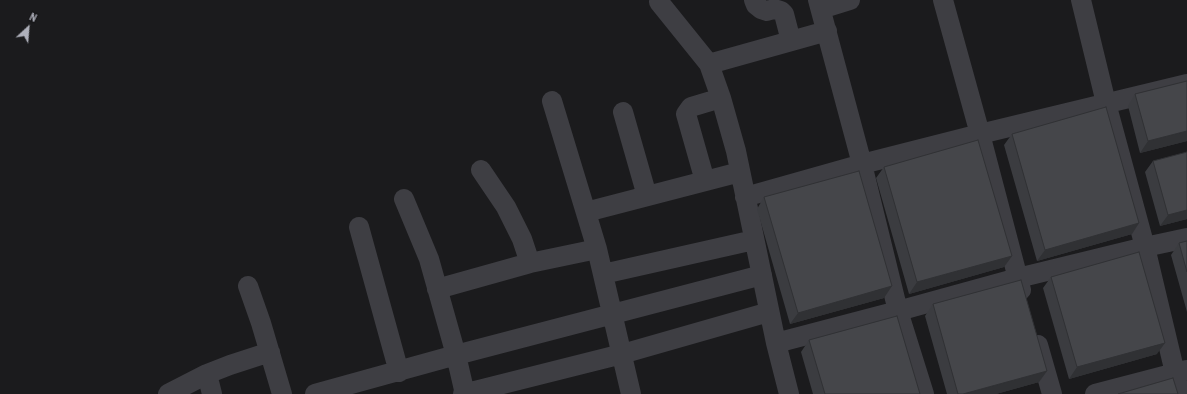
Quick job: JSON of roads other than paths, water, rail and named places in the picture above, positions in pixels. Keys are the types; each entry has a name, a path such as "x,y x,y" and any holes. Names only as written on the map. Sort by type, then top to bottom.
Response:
{"street":[{"path":"754,0 756,5 761,9 767,11 774,9 781,11 784,14 791,41"},
{"path":"850,0 820,5 862,164 898,311 924,394"},
{"path":"943,0 1026,307"},
{"path":"1081,0 1106,103 1145,247 1181,371 1181,394"},
{"path":"659,2 709,64 721,98 740,172 769,312 789,394"},
{"path":"709,64 827,31"},
{"path":"745,197 862,164 1187,84"},
{"path":"705,181 686,114 691,107 721,98"},
{"path":"552,101 597,249 631,394"},
{"path":"623,112 647,196"},
{"path":"481,170 506,207 522,239 530,263"},
{"path":"586,212 740,172"},
{"path":"404,199 429,259 456,355 464,394 622,354 769,312"},
{"path":"359,226 399,372"},
{"path":"776,343 1018,278 1187,238"},
{"path":"603,274 754,240"},
{"path":"437,289 530,263 597,249"},
{"path":"315,394 456,355 762,275"},
{"path":"248,286 282,394"},
{"path":"1033,328 1052,394"},
{"path":"168,394 207,374 270,352"},
{"path":"1095,394 1181,371"},
{"path":"207,374 212,394"}]}
